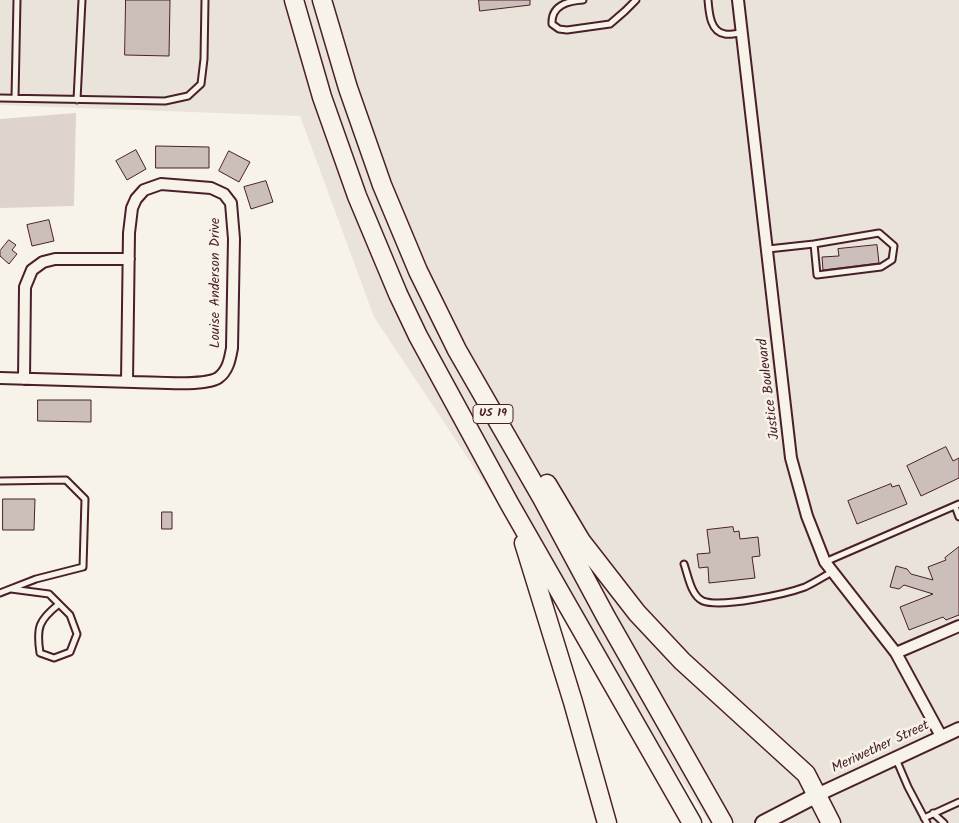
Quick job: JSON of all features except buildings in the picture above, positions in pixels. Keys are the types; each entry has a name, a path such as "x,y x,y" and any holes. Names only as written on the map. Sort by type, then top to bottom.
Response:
{"highway":[{"name":"US 19","path":"294,0 322,97 353,187 398,294 456,407 691,822"},
{"name":"US 19","path":"322,0 348,88 382,185 418,271 457,350 542,498 723,823"},
{"path":"457,350 513,427 581,541 632,606 682,660 806,774 831,823"},
{"path":"510,503 542,598 604,818"}],"main road":[{"path":"763,823 817,795"}],"street":[{"name":"Justice Boulevard","path":"738,0 792,458 808,516 825,562 896,653 942,736"},
{"name":"Louise Anderson Drive","path":"0,378 127,382 198,383 217,378 225,371 230,362 232,348 234,239 231,203 224,194 211,188 161,184 144,190 136,199 132,208 129,258 127,382"},
{"path":"24,379 25,287 32,270 43,262 55,258 129,258"},
{"path":"896,653 959,626"},
{"name":"Meriwether Street","path":"817,795 959,729"}],"lane":[{"path":"14,98 17,0"},
{"path":"77,100 82,0"},
{"path":"0,98 165,101 188,96 201,84 204,59 205,0"},
{"path":"583,0 563,4 555,10 552,24 559,29 568,30 610,24 636,0"},
{"path":"708,0 712,24 718,31 724,34 742,33"},
{"path":"768,249 814,244 879,233 894,246 892,260 881,267 817,275 814,244"},
{"path":"0,481 66,480 85,499 84,567 36,579 0,593"},
{"path":"825,562 957,505 959,517"},
{"path":"684,564 694,592 702,601 725,602 784,594 806,586 832,572"},
{"path":"10,589 49,594 60,604 70,616 77,634 70,652 54,658 40,653 38,636 44,616 60,604"},
{"path":"896,758 925,820 933,813 959,802"},
{"path":"933,813 944,823"}],"shaded area":[{"path":"0,0 959,0 959,823 710,823 374,317 300,116 0,105"},
{"path":"76,113 74,206 0,208 0,119"}]}
